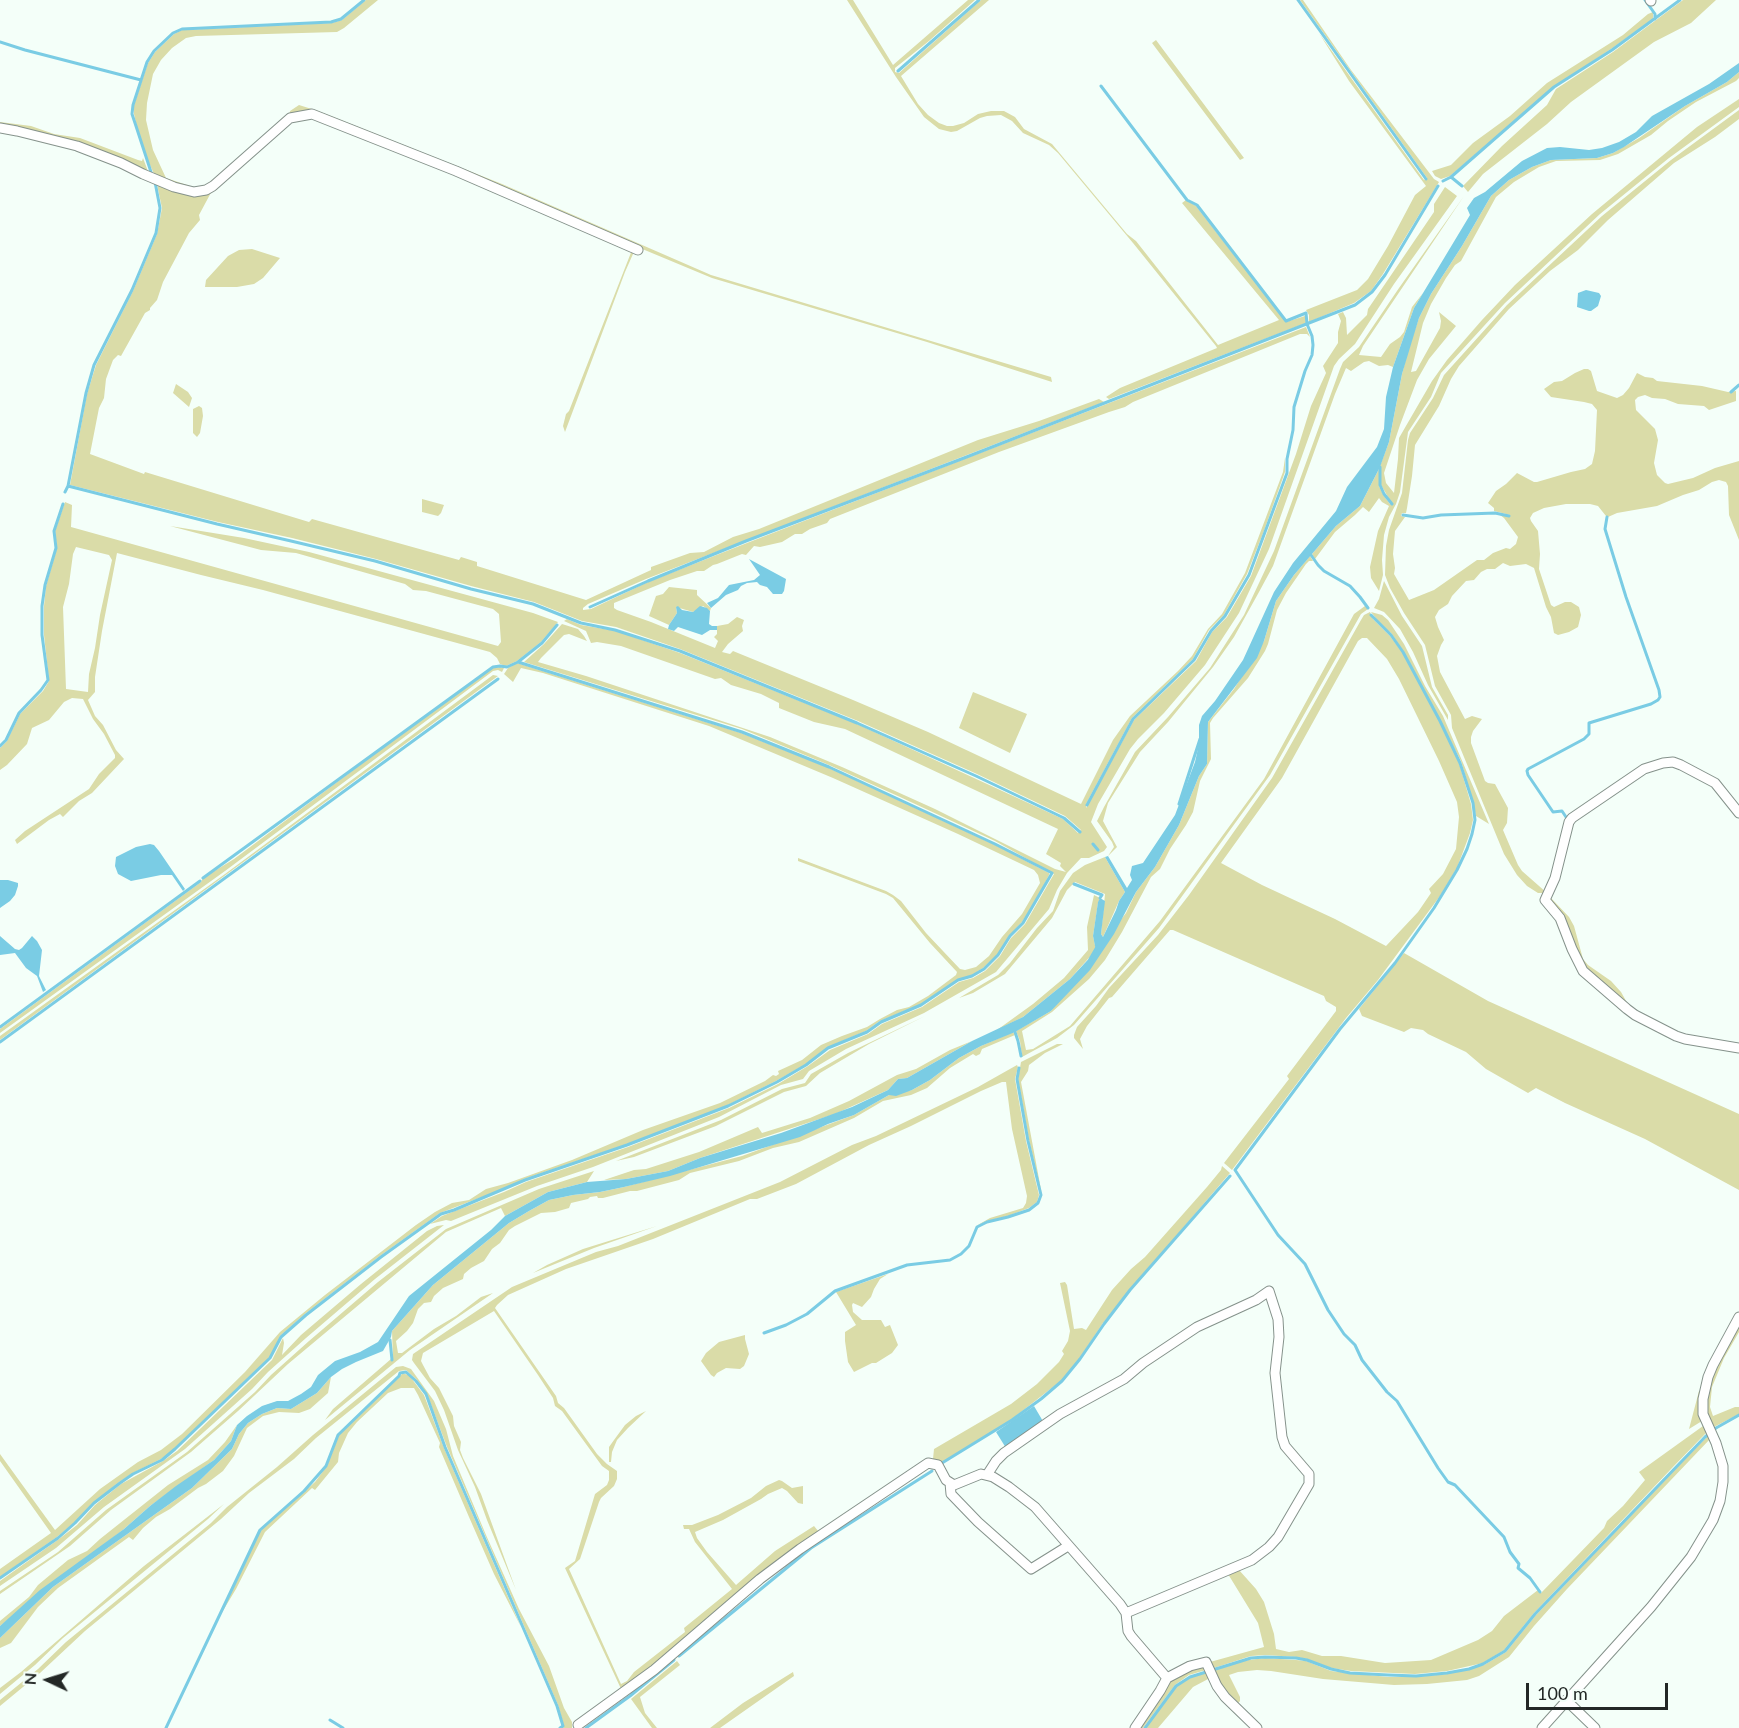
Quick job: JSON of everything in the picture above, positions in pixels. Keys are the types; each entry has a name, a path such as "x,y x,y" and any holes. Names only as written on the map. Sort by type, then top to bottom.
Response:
{"street":[{"path":"0,128 76,146 174,187 194,192 213,186 291,118 312,114 456,171 638,250"},
{"path":"1739,813 1715,783 1687,767 1673,762 1644,769 1580,812 1569,822 1556,878 1545,900 1560,918 1583,970 1627,1009 1676,1036 1739,1048"},
{"path":"987,1475 1004,1453 1060,1414 1124,1379 1143,1363 1197,1327 1256,1300 1269,1291 1278,1319 1280,1337 1275,1373 1282,1437 1285,1446 1309,1474 1309,1484 1278,1536 1269,1547 1252,1560 1126,1614"},
{"path":"1542,1728 1651,1606 1691,1557 1713,1520 1720,1501 1723,1482 1722,1459 1703,1414 1704,1388 1739,1317"},
{"path":"578,1725 654,1670 760,1579 800,1549 928,1463 938,1465 950,1484 951,1494 1030,1569 1068,1546"},
{"path":"950,1484 959,1484 981,1474 987,1475 1010,1487 1035,1507 1120,1604 1126,1614 1128,1631 1131,1636 1167,1678"},
{"path":"1135,1728 1167,1678 1190,1666 1206,1662 1225,1697 1257,1728"},
{"path":"1566,1700 1595,1728"}],"green space":[{"path":"366,0 378,0 337,32 196,36 186,38 172,48 161,60 153,74 146,120 153,150 166,178 199,189 194,190 155,176 145,154 136,123 134,105 148,63 155,52 174,34 182,30 332,23 342,20"},
{"path":"847,0 853,0 893,65 968,0 975,0 895,68 895,72 899,73 981,0 989,0 901,76 918,104 928,115 939,123 953,126 964,123 978,114 1004,111 1015,117 1024,129 1052,144 1127,234 1136,241 1218,345 1279,320 1182,203 1186,200 1196,206 1286,322 1305,316 1306,323 1109,399 1106,397 1120,388 1217,348 1058,153 1049,145 1023,133 1012,121 1001,115 980,118 957,131 939,129 924,117"},
{"path":"1300,0 1303,0 1351,70 1434,179 1439,182 1371,291 1354,303 1309,322 1306,310 1357,290 1368,279 1415,195 1426,186 1349,81 1319,33 1424,180 1427,178"},
{"path":"1683,0 1716,0 1691,23 1654,42 1571,102 1547,124 1483,174 1468,192 1463,186 1547,105 1556,89 1613,52"},
{"path":"1653,12 1653,19 1554,87 1450,176 1441,179 1435,176 1432,171 1451,165 1473,143 1510,116 1547,83 1623,35"},
{"path":"1156,40 1244,158 1240,160 1152,43"},
{"path":"1739,72 1739,78 1736,81 1696,102 1651,135 1618,154 1600,160 1556,161 1539,167 1514,182 1496,197 1461,261 1455,265 1446,278 1423,323 1411,372 1416,371 1440,328 1439,312 1456,326 1429,359 1417,380 1400,425 1384,473 1386,483 1394,493 1399,438 1432,381 1482,320 1515,285 1592,214 1697,127 1739,99 1739,107 1669,158 1600,214 1505,303 1441,373 1431,397 1408,432 1400,492 1384,535 1383,575 1379,591 1371,578 1370,567 1378,531 1389,506 1379,498 1369,512 1363,507 1335,532 1315,559 1312,554 1336,526 1360,506 1379,469 1379,486 1384,496 1392,504 1381,485 1380,466 1389,442 1409,347 1419,318 1431,294 1491,196 1509,180 1532,167 1551,160 1597,158 1613,153 1685,106 1727,82"},
{"path":"299,105 502,184 711,275 1051,377 1052,382 712,278 313,112 289,116 290,111"},
{"path":"1739,110 1739,119 1674,163 1509,309 1459,366 1439,406 1415,445 1406,513 1402,513 1401,516 1405,517 1395,531 1393,554 1394,574 1409,600 1434,590 1477,560 1484,560 1493,553 1506,548 1510,549 1516,544 1518,537 1500,515 1510,517 1510,515 1494,511 1488,503 1496,491 1517,473 1537,482 1585,469 1592,464 1597,410 1592,404 1551,397 1544,389 1554,382 1562,381 1575,373 1588,369 1591,371 1597,391 1617,398 1629,388 1637,373 1657,381 1702,386 1728,392 1736,391 1736,401 1709,410 1704,406 1678,404 1645,395 1635,400 1636,410 1655,429 1658,440 1654,463 1657,475 1665,483 1693,478 1739,461 1739,540 1729,515 1728,486 1726,482 1719,480 1657,506 1617,513 1608,517 1598,506 1590,504 1566,504 1544,508 1533,513 1530,518 1538,531 1539,569 1551,605 1554,607 1571,602 1579,607 1581,615 1578,627 1558,635 1554,633 1551,617 1534,568 1526,564 1510,566 1503,563 1495,569 1481,572 1474,580 1466,581 1435,617 1444,640 1437,656 1440,672 1465,719 1472,716 1482,719 1473,731 1471,743 1485,781 1495,784 1508,808 1507,823 1503,830 1518,865 1547,893 1538,893 1527,886 1517,875 1504,854 1452,728 1451,715 1435,686 1425,645 1404,613 1385,575 1386,546 1402,493 1408,440 1444,375 1507,305 1602,216 1671,160"},
{"path":"0,122 31,126 54,134 80,138 138,160 142,161 143,158 149,174 121,162 0,127"},
{"path":"156,180 173,189 214,187 199,215 200,220 189,233 163,282 157,300 145,313 121,356 118,355 113,360 106,379 104,398 99,408 90,454 144,474 145,472 309,522 312,519 459,560 461,557 477,562 477,566 586,600 651,570 651,567 690,553 704,552 733,537 759,529 978,440 1099,399 1104,402 646,579 588,604 583,610 591,609 648,582 747,543 1306,327 1310,337 1307,334 1300,334 1125,407 999,452 830,519 827,523 802,534 795,534 782,542 760,547 754,546 746,555 742,554 713,565 704,571 670,580 614,603 614,608 617,610 715,648 718,641 714,637 717,634 717,626 728,624 737,617 744,620 743,631 722,652 730,654 733,651 853,700 928,732 1081,804 1113,740 1130,716 1192,656 1208,629 1222,614 1245,573 1283,472 1285,458 1285,472 1264,531 1247,574 1224,615 1209,630 1193,659 1132,718 1086,804 1086,808 1134,720 1196,661 1212,632 1227,617 1251,576 1296,454 1311,406 1326,373 1323,366 1338,343 1341,321 1338,314 1343,312 1346,318 1347,335 1367,315 1368,309 1434,212 1434,204 1445,187 1457,196 1394,284 1355,344 1334,366 1269,549 1239,613 1205,665 1130,749 1098,804 1091,822 1107,847 1104,851 1089,858 1081,858 1067,873 1049,909 996,972 924,1013 846,1049 809,1071 803,1079 781,1085 719,1117 451,1221 430,1224 442,1216 526,1182 628,1147 729,1108 778,1084 830,1050 922,1007 959,982 985,971 1000,956 1011,938 1025,924 1054,874 995,841 829,765 742,729 524,662 562,624 578,629 587,641 569,634 564,635 538,662 770,737 935,809 1055,869 1066,872 1060,866 1061,863 1046,854 1058,829 845,729 814,722 779,708 779,703 761,694 731,685 721,678 715,679 621,646 591,643 586,631 564,621 567,619 581,625 616,631 680,653 857,724 1063,819 1078,833 1081,830 1065,816 858,721 680,649 616,627 582,621 534,602 376,559 70,485 87,394 96,365 133,291 157,234 162,208"},
{"path":"1464,196 1359,355 1381,357 1390,344 1404,332 1412,307 1423,293 1414,308 1393,367 1379,366 1369,361 1351,371 1346,368 1273,566 1259,592 1234,637 1213,667 1140,752 1108,803 1103,821 1117,847 1108,856 1114,847 1097,821 1135,752 1210,668 1244,615 1274,551 1343,362 1359,347"},
{"path":"252,249 280,258 263,278 254,284 237,287 205,287 206,280 228,256 239,250"},
{"path":"632,250 633,254 565,432 563,426 566,414"},
{"path":"176,384 188,392 192,398 189,407 173,393"},
{"path":"199,406 202,408 203,416 197,437 193,433 193,409"},
{"path":"422,499 444,505 441,513 438,516 422,512"},
{"path":"65,502 72,505 71,527 498,646 501,642 499,614 493,609 426,591 413,590 405,584 296,553 261,550 170,526 244,538 309,552 533,613 558,622 541,642 517,661 506,666 500,664 490,652 117,553 102,631 95,692 88,700 95,716 124,759 92,793 79,801 63,817 60,814 49,820 17,844 15,840 25,831 89,789 99,774 115,758 83,699 72,698 64,702 49,720 32,728 27,744 0,770 0,748 7,741 20,714 43,691 49,681 44,635 44,606 46,586 57,548 55,531","holes":["76,547 109,555 112,560 89,674 88,692 66,689 63,607 73,554"]},
{"path":"1310,556 1313,561 1306,564 1277,610 1265,651 1248,678 1210,723 1211,759 1200,781 1193,812 1186,825 1160,869 1151,877 1105,960 1089,979 1052,1012 1022,1031 1026,1050 1033,1049 1070,1026 1160,921 1264,779 1354,614 1365,606 1368,609 1361,614 1270,775 1159,928 1074,1025 1057,1038 1022,1057 1016,1031 1051,1011 1126,913 1136,892 1155,867 1179,825 1199,776 1207,764 1208,722 1234,689 1264,641 1276,601"},
{"path":"1384,581 1402,616 1422,646 1432,687 1448,715 1448,720 1400,629 1384,612 1374,608"},
{"path":"669,587 697,590 697,595 711,608 710,611 703,606 693,612 676,607 677,613 669,625 649,616 656,596 663,594"},
{"path":"1370,612 1373,619 1403,653 1440,722 1459,763 1471,804 1473,820 1470,833 1457,868 1440,896 1232,1170 1224,1163 1289,1079 1287,1076 1336,1011 1336,1007 1326,1001 1324,996 1170,930 1087,1026 1080,1039 1083,1049 1074,1035 1077,1027 1109,988 1158,935 1189,895 1272,778 1364,615","holes":["1367,638 1387,659 1399,679 1457,802 1459,817 1456,849 1443,874 1429,889 1431,893 1418,912 1386,946 1221,863 1282,778 1358,641"]},
{"path":"1371,612 1382,615 1388,620 1404,644 1443,716 1489,824 1476,816 1461,761 1404,652 1391,633"},
{"path":"517,663 741,733 829,768 995,845 1049,875 1022,922 1009,936 998,954 983,968 957,980 921,1004 828,1047 806,1064 728,1105 627,1144 524,1179 440,1213 380,1256 280,1336 270,1358 175,1449 119,1482 57,1537 0,1577 0,1569 51,1533 0,1461 0,1454 55,1530 100,1489 182,1434 245,1372 280,1332 435,1212 452,1203 469,1200 486,1189 572,1160 643,1130 720,1103 773,1075 776,1076 779,1074 778,1071 802,1060 821,1045 867,1027 897,1010 909,1007 956,975 957,972 893,898 798,861 798,858 893,895 901,901 926,933 960,969 965,970 976,967 989,956 1022,914 1040,883 1034,870 833,778 709,726 521,668 513,682 504,674 508,668"},
{"path":"493,668 504,668 502,672 493,671 225,871 0,1033 0,1029 201,882 203,878 234,859 443,703"},
{"path":"493,675 498,676 0,1040 0,1036 225,874"},
{"path":"973,692 1027,714 1010,753 959,728"},
{"path":"1105,857 1125,892 1103,937 1101,934 1105,894 1075,882 1067,890 1052,918 1005,974 973,993 959,998 998,975 1010,963 1053,911 1060,891 1073,873"},
{"path":"1094,895 1100,898 1093,936 1096,950 1070,979 1023,1017 997,1030 1064,978 1088,950 1087,927"},
{"path":"1550,897 1569,917 1574,926 1583,959 1611,981 1621,992 1630,1008 1583,968 1548,900"},
{"path":"1404,953 1488,1001 1739,1114 1739,1190 1645,1139 1536,1088 1528,1093 1486,1069 1466,1052 1423,1030 1411,1028 1404,1032 1362,1016 1359,1009"},
{"path":"925,1016 869,1044 820,1073 806,1086 784,1092 716,1126 634,1157 616,1161 721,1120 782,1089 805,1083 811,1074 848,1053"},
{"path":"1013,1032 1015,1035 982,1049 980,1054 976,1056 973,1054 950,1068 927,1088 911,1095 883,1101 854,1118 799,1142 773,1148 739,1161 690,1173 679,1180 603,1198 590,1197 571,1203 569,1208 541,1213 515,1226 492,1249 484,1261 464,1274 463,1279 443,1288 431,1302 424,1303 418,1309 413,1323 396,1341 398,1353 402,1353 481,1297 493,1293 410,1350 325,1420 333,1409 391,1359 393,1360 392,1331 433,1285 509,1223 529,1211 549,1200 624,1187 742,1156 854,1115 889,1095 912,1090 930,1080 959,1058"},
{"path":"972,1041 907,1078 898,1079 888,1090 835,1114 700,1158 668,1171 626,1179 604,1180 699,1152 758,1127 762,1133 810,1118"},
{"path":"1057,1044 1063,1044 1045,1053 1029,1065 1021,1082 1042,1195 1018,1079 1021,1062"},
{"path":"1017,1065 1015,1079 1039,1195 1037,1202 1029,1208 976,1226 990,1218 1023,1208 1026,1203 1027,1196 1012,1129 1006,1082 1002,1082 869,1145 796,1184 757,1199 750,1199 653,1239 566,1269 508,1295 495,1308 556,1396 558,1403 597,1454 617,1471 614,1486 599,1502 580,1559 569,1569 621,1684 685,1632 684,1628 732,1589 695,1542 689,1529 684,1529 683,1525 692,1525 718,1515 779,1480 792,1488 803,1486 803,1504 798,1503 782,1488 723,1520 695,1532 707,1552 736,1585 775,1551 814,1526 819,1532 622,1691 565,1568 575,1561 595,1494 607,1485 609,1471 602,1466 562,1411 555,1406 553,1398 494,1311 423,1353 421,1361 430,1378 439,1388 453,1416 454,1426 461,1442 460,1450 481,1494 516,1590 458,1450 444,1410 435,1391 412,1360 413,1354 512,1287 596,1252 618,1246 780,1182 852,1145 876,1136 978,1087"},
{"path":"1222,1166 1230,1173 1103,1323 1062,1380 1012,1419 942,1463 933,1459 934,1449 1011,1404 1037,1384 1059,1362 1064,1354 1062,1351 1068,1341 1070,1331 1060,1283 1065,1282 1067,1285 1074,1329 1086,1330 1112,1290 1145,1257 1207,1187"},
{"path":"594,1171 587,1182 548,1192 505,1216 501,1208 446,1232 288,1364 191,1452 111,1510 70,1546 0,1594 0,1591 58,1552 106,1510 187,1452 309,1341 378,1282 446,1229 539,1189"},
{"path":"444,1225 375,1279 306,1338 185,1449 104,1507 56,1548 0,1586 0,1581 77,1525 95,1505 121,1484 177,1451 272,1360 283,1338 282,1355 301,1335 427,1231"},
{"path":"657,1226 594,1248 533,1273 583,1249"},
{"path":"888,1274 880,1279 871,1297 862,1307 853,1303 852,1305 853,1312 862,1320 881,1320 885,1327 890,1325 898,1345 892,1353 876,1363 854,1372 848,1362 845,1332 856,1325 836,1292"},
{"path":"1739,1323 1739,1332 1724,1358 1712,1387 1710,1407 1713,1416 1735,1407 1739,1407 1739,1414 1714,1427 1707,1409 1710,1378"},
{"path":"745,1335 749,1354 744,1366 740,1369 726,1368 714,1377 711,1375 701,1361 706,1353 719,1342"},
{"path":"403,1366 411,1369 434,1401 446,1429 453,1456 486,1535 519,1609 549,1666 564,1708 572,1722 572,1728 563,1728 558,1705 447,1447 427,1394 406,1370 399,1371 316,1438 294,1459 249,1493 0,1706 0,1700 66,1642 396,1367"},
{"path":"402,1374 409,1375 424,1395 444,1448 521,1627 494,1574 439,1447 440,1443 414,1388 401,1388 388,1393 357,1422 348,1433 339,1453 338,1462 315,1490 312,1488 265,1532 221,1614 261,1530 315,1482 327,1466 339,1435"},
{"path":"331,1377 328,1393 310,1409 299,1413 279,1412 263,1416 247,1428 234,1456 223,1471 156,1517 133,1540 129,1537 58,1588 38,1607 11,1643 0,1648 0,1638 53,1587 192,1488 232,1449 239,1434 248,1423 277,1408 291,1409 317,1393"},
{"path":"1699,1391 1699,1411 1702,1421 1689,1429"},
{"path":"646,1411 617,1440 611,1462 609,1462 609,1447 614,1440 625,1425"},
{"path":"237,1425 231,1441 214,1460 150,1506 0,1626 0,1621 68,1560 87,1551 168,1485 208,1460"},
{"path":"1703,1426 1707,1432 1534,1613 1504,1650 1483,1663 1447,1671 1415,1674 1351,1671 1331,1668 1297,1657 1265,1655 1251,1656 1214,1668 1210,1662 1264,1647 1258,1623 1228,1574 1239,1570 1264,1602 1276,1649 1289,1652 1302,1650 1322,1656 1341,1656 1385,1663 1431,1660 1478,1640 1492,1631 1504,1616 1538,1590 1541,1593 1604,1528 1607,1521 1645,1480 1639,1472"},
{"path":"1708,1436 1711,1438 1567,1589 1509,1657 1479,1676 1467,1680 1394,1685 1323,1679 1271,1671 1238,1672 1229,1675 1240,1697 1236,1706 1212,1671 1241,1661 1265,1658 1306,1661 1331,1671 1388,1677 1447,1674 1484,1665 1506,1652 1536,1615"},
{"path":"224,1504 63,1638 0,1694 0,1688 144,1566"},
{"path":"677,1661 680,1665 640,1697 645,1713 657,1728 652,1728 631,1699"},
{"path":"1202,1665 1206,1670 1189,1675 1175,1685 1143,1728 1137,1728 1168,1679"},
{"path":"793,1672 794,1676 720,1728 710,1728 743,1703"},
{"path":"1207,1672 1210,1678 1193,1687 1158,1728 1146,1728 1176,1687 1190,1677"}],"water":[{"path":"1739,63 1739,72 1727,82 1685,106 1613,153 1597,158 1551,160 1532,167 1509,180 1491,196 1431,294 1419,318 1402,374 1389,442 1380,467 1360,506 1336,526 1294,575 1276,601 1257,658 1208,722 1207,764 1199,776 1179,825 1090,970 1051,1011 1015,1032 959,1058 930,1080 912,1090 896,1096 889,1095 854,1115 800,1137 670,1176 600,1192 549,1200 529,1211 509,1223 433,1285 392,1331 383,1351 342,1369 331,1377 317,1393 291,1409 277,1408 248,1423 239,1434 232,1449 192,1488 53,1587 0,1638 0,1626 40,1590 124,1529 176,1486 214,1460 231,1441 237,1425 247,1416 262,1406 277,1401 288,1401 301,1394 311,1387 318,1375 335,1361 360,1352 378,1342 409,1296 505,1216 548,1192 587,1182 626,1179 668,1171 852,1107 888,1090 898,1079 907,1078 972,1041 1023,1017 1070,979 1096,951 1093,936 1100,898 1105,901 1101,934 1103,937 1125,892 1105,857 1108,856 1127,888 1132,880 1130,875 1132,866 1143,863 1175,815 1195,762 1202,716 1243,660 1274,592 1293,563 1336,511 1347,487 1377,447 1384,429 1386,397 1393,367 1414,308 1470,215 1467,208 1474,198 1485,192 1522,161 1547,148 1589,150 1619,142 1636,132 1652,116 1709,84"},
{"path":"1586,290 1599,293 1601,296 1598,306 1591,311 1577,307 1578,293"},
{"path":"749,559 786,579 782,594 773,594 767,587 757,582 747,583 726,595 711,608 707,603 718,598 729,585 754,580 760,575"},
{"path":"700,606 707,608 710,611 709,624 717,626 717,630 710,630 702,635 678,627 674,631 668,629 677,613 676,607 682,610 693,612"},
{"path":"150,844 159,851 185,889 183,891 172,875 131,881 118,874 115,866 116,857 136,847"},
{"path":"0,880 18,883 18,886 15,895 0,908"},
{"path":"0,936 19,950 32,936 37,941 42,950 39,976 46,990 43,992 37,976 26,968 15,953 0,955"},
{"path":"1034,1406 1044,1423 1006,1448 996,1432"}],"waterway":[{"path":"151,172 132,114 133,105 147,62 154,51 173,33 182,29 331,22 341,19 364,0"},
{"path":"898,71 979,0"},
{"path":"1298,0 1426,179"},
{"path":"1645,0 1655,14 1655,19"},
{"path":"1451,177 1554,87 1612,50 1680,0"},
{"path":"0,42 141,80"},
{"path":"1087,805 1133,719 1194,660 1211,631 1225,616 1249,575 1287,473 1294,407 1312,355 1313,345 1306,313 1286,321 1197,205 1187,200 1101,86"},
{"path":"1443,181 1451,177 1462,186"},
{"path":"65,492 94,365 132,290 156,233 160,208 155,182"},
{"path":"590,607 746,541 1355,305 1372,292 1385,275 1438,186"},
{"path":"1731,392 1739,385"},
{"path":"1380,467 1380,485 1392,504"},
{"path":"68,486 375,561 471,589 533,604 581,623 615,630 680,651 857,723 976,776 1064,818 1080,832"},
{"path":"0,746 6,740 19,713 48,680 42,635 42,606 45,585 56,548 54,531 63,504"},
{"path":"1403,515 1423,518 1495,513 1509,516"},
{"path":"1566,817 1562,811 1553,812 1528,775 1528,769 1584,739 1589,734 1589,723 1651,704 1660,697 1605,529 1607,517"},
{"path":"1311,555 1324,571 1350,586 1368,608"},
{"path":"1371,615 1391,635 1403,652 1460,763 1473,803 1475,820 1472,834 1457,870 1434,908 1395,963 1340,1029 1235,1170 1278,1235 1305,1264 1328,1310 1344,1334 1355,1345 1362,1360 1397,1401 1448,1482 1455,1485 1504,1537 1510,1552 1519,1564 1518,1568 1530,1578 1540,1592"},
{"path":"203,878 493,667 507,667 518,662 542,643 557,625"},
{"path":"0,1578 58,1538 94,1503 120,1483 162,1460 270,1358 281,1337 381,1257 441,1214 525,1180 627,1145 728,1106 777,1082 806,1065 828,1048 867,1032 881,1022 921,1005 958,980 984,969 998,955 1010,936 1023,923 1052,873 829,767 742,732 518,662"},
{"path":"0,1042 498,679"},
{"path":"1179,804 1200,739"},
{"path":"1093,844 1098,850"},
{"path":"0,1027 200,881"},
{"path":"1074,884 1102,895 1100,898"},
{"path":"1090,959 1097,947"},
{"path":"1015,1032 1021,1056"},
{"path":"764,1333 807,1314 835,1291 907,1265 950,1260 969,1246 977,1227 1029,1210 1038,1203 1041,1195 1017,1079 1019,1068"},
{"path":"942,1463 1012,1420 1062,1381 1130,1290 1230,1176"},
{"path":"390,1340 392,1360"},
{"path":"166,1728 260,1530 304,1491 326,1466 338,1435 400,1373 406,1372 426,1394 445,1447 557,1706 563,1726 560,1728"},
{"path":"1145,1728 1176,1686 1190,1677 1251,1658 1296,1658 1350,1673 1416,1676 1447,1673 1483,1664 1505,1651 1535,1614 1705,1437 1739,1415"},
{"path":"679,1656 811,1548 932,1471"},
{"path":"586,1728 674,1660"},
{"path":"330,1720 343,1728"}]}
